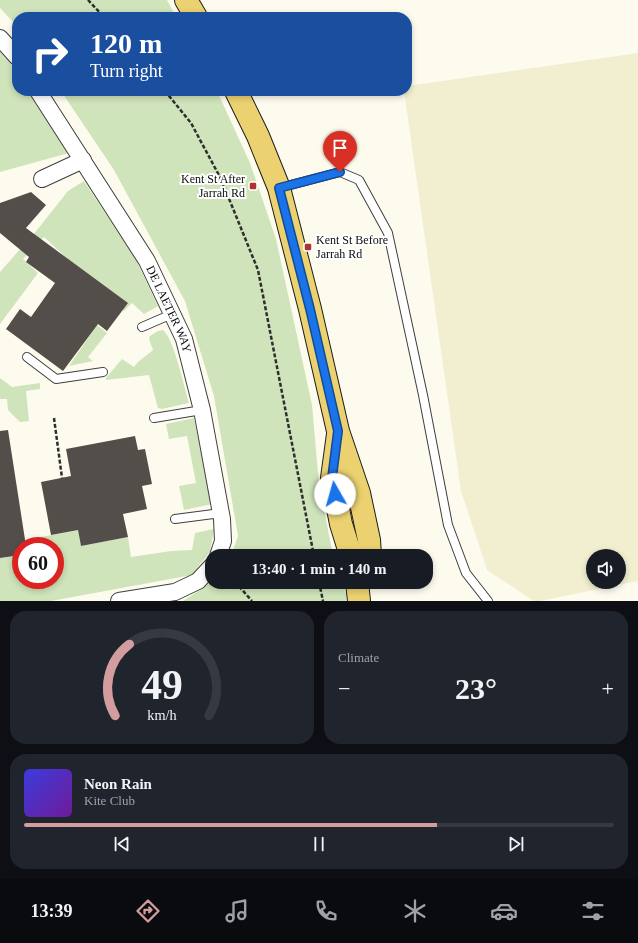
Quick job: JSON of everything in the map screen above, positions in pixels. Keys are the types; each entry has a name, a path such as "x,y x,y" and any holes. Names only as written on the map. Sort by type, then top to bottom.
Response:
{"main road":[{"path":"186,0 193,12"},
{"path":"238,96 258,136 279,188 310,309 338,431 359,492 370,549"},
{"path":"338,431 332,478 341,524 349,549"},
{"path":"358,589 359,601"},
{"path":"371,589 372,601"}],"street":[{"path":"0,38 12,52"},
{"name":"DE LAETER WAY","path":"41,96 147,261 184,339 202,410 221,513 223,541 220,549"},
{"path":"42,179 82,160"},
{"path":"119,601 175,592 198,581 205,574"}],"lane":[{"path":"279,188 340,172 359,180 388,233 423,395 448,525 466,573 488,601"},
{"path":"142,327 172,314"},
{"path":"27,357 56,379 103,372"},
{"path":"154,418 202,410"},
{"path":"175,519 221,513"}],"path":[{"path":"88,0 99,12"},
{"path":"169,96 191,124 221,178 258,270 313,549"},
{"path":"54,418 62,478"},
{"path":"241,589 252,601"},
{"path":"320,589 323,601"}],"shaded area":[{"path":"638,53 638,581 626,583 626,549 586,549 586,589 599,589 540,601 534,601 487,570 461,491 405,96 412,96 412,85"}],"green space":[{"path":"0,0 167,0 173,12 12,12 12,21 0,8"},
{"path":"0,48 7,55 12,64 12,96 32,96 69,153 0,172"},
{"path":"64,96 219,96 250,163 276,239 312,405 319,484 332,549 233,549 238,536 214,396 185,301 114,170"},
{"path":"84,181 136,260 158,306 144,314 132,303 124,311 44,237 23,259 38,273 0,324 0,272 37,230 68,191"},
{"path":"97,325 107,333 88,357 93,361 69,366"},
{"path":"163,330 167,335 175,353 189,403 162,409 158,408 149,375 106,380 106,378 122,359 134,367 153,350 149,339 150,336"},
{"path":"0,378 12,387 40,383 40,389 26,391 29,421 20,422 8,410 7,399 0,399"},
{"path":"194,418 212,504 184,510 179,486 196,483 187,436 169,439 166,424"},
{"path":"214,529 210,549 205,549 205,558 192,575 51,601 0,601 0,558 12,556 12,589 64,589 64,537 41,537 78,530 81,546 128,537 131,557 171,551 192,550 195,533"},
{"path":"205,587 205,589 344,589 346,594 346,601 183,601"}],"building":[{"path":"31,192 46,205 26,228 128,303 107,331 98,324 63,371 6,329 20,309 31,317 55,283 26,262 29,257 0,233 0,203"},
{"path":"8,430 25,537 12,537 12,556 0,558 0,431"},
{"path":"135,436 138,450 145,449 152,484 142,486 147,509 123,514 128,537 81,546 78,530 51,535 41,482 71,476 66,449"}],"place":[{"name":"Kent St After Jarrah Rd","path":"253,186"},
{"name":"Kent St Before Jarrah Rd","path":"308,247"}],"route":[{"path":"335,494 332,478 338,431 310,309 279,188 340,172"}]}
